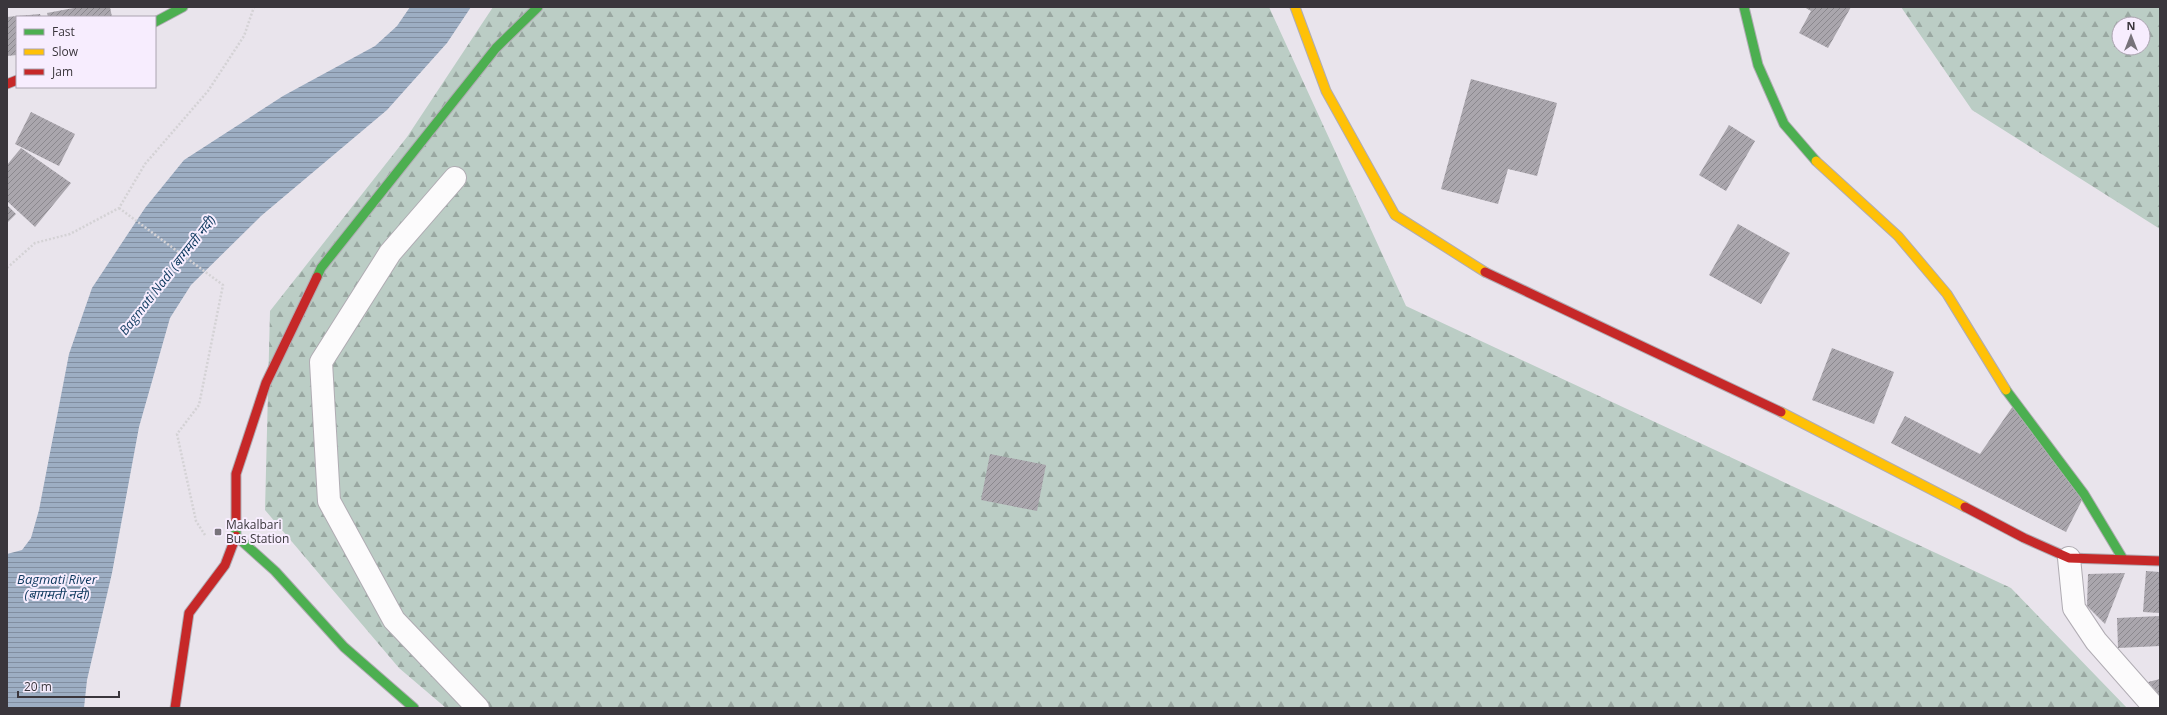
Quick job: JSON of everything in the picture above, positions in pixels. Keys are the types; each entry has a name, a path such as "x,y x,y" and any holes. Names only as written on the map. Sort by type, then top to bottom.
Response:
{"street":[{"path":"156,21 183,7"},
{"path":"175,708 190,614 225,565 236,536 236,474 266,383 321,268 496,48 538,7"},
{"path":"1295,7 1326,91 1395,215 1486,272 1814,428 2024,538 2069,558 2124,558 2160,561"},
{"path":"1744,7 1758,65 1784,124 1822,168 1898,236 1947,294 2005,389 2084,494 2124,558"},
{"path":"455,178 390,253 321,362 329,501 394,620 478,708"},
{"path":"236,536 275,571 344,647 414,708"},
{"path":"2069,558 2074,608 2096,641 2155,708"}],"path":[{"path":"7,268 35,243 70,234 119,208 144,164 208,91 244,36 254,7"},
{"path":"119,208 223,285 200,405 178,434 196,522 225,565"}],"green space":[{"path":"493,7 1269,7 1406,306 2011,588 2127,708 446,708 399,668 265,510 270,311 407,137"},
{"path":"1901,7 2160,7 2160,229 1972,110"}],"water":[{"name":"Bagmati River (बागमती नदी)","path":"410,7 471,7 447,43 387,110 261,216 191,285 170,318 139,427 112,573 87,680 84,708 7,708 7,554 22,550 31,538 39,510 69,354 92,288 145,208 184,160 283,96 375,46 397,26"}],"building":[{"path":"79,7 110,7 112,16 48,16 47,13"},
{"path":"1804,7 1851,7 1828,48 1799,33 1811,11"},
{"path":"40,14 41,16 18,16"},
{"path":"16,16 16,55 7,56 7,17"},
{"path":"1471,79 1557,103 1537,176 1508,169 1498,204 1441,189"},
{"path":"31,112 75,134 59,166 15,144"},
{"path":"1729,125 1755,141 1726,191 1699,175"},
{"path":"21,148 71,183 35,227 7,201 7,165"},
{"path":"7,205 16,214 7,223"},
{"path":"1738,224 1790,253 1761,304 1709,275"},
{"path":"1832,348 1894,372 1874,424 1812,400"},
{"path":"2013,406 2083,498 2066,532 1891,443 1905,416 1980,454"},
{"path":"990,454 1046,465 1037,511 981,500"},
{"path":"2146,571 2160,572 2160,613 2143,612"},
{"path":"2125,573 2105,624 2087,606 2088,574"},
{"path":"2160,616 2160,646 2118,648 2117,618"},
{"path":"2160,679 2160,696 2148,682"}],"traffic: fast":[{"path":"156,21 183,7"},
{"path":"317,277 321,268 496,48 538,7"},
{"path":"1744,7 1758,65 1784,124 1816,161"},
{"path":"2006,390 2084,494 2123,559"},
{"path":"236,526 236,536 275,571 344,647 414,708"}],"traffic: slow":[{"path":"1295,7 1326,91 1395,215 1485,272"},
{"path":"1816,161 1898,236 1947,294 2006,390"},
{"path":"1781,412 1965,507"}],"traffic: jam":[{"path":"7,84 16,80"},
{"path":"1485,272 1781,412"},
{"path":"236,526 236,474 266,383 317,277"},
{"path":"1965,507 2024,538 2069,558 2160,561"},
{"path":"175,708 189,613 225,565 236,536"}],"place":[{"name":"Makalbari Bus Station","path":"218,532"}],"water label":[{"name":"Bagmati Nadi (बागमती नदी)","path":"167,275"}]}
